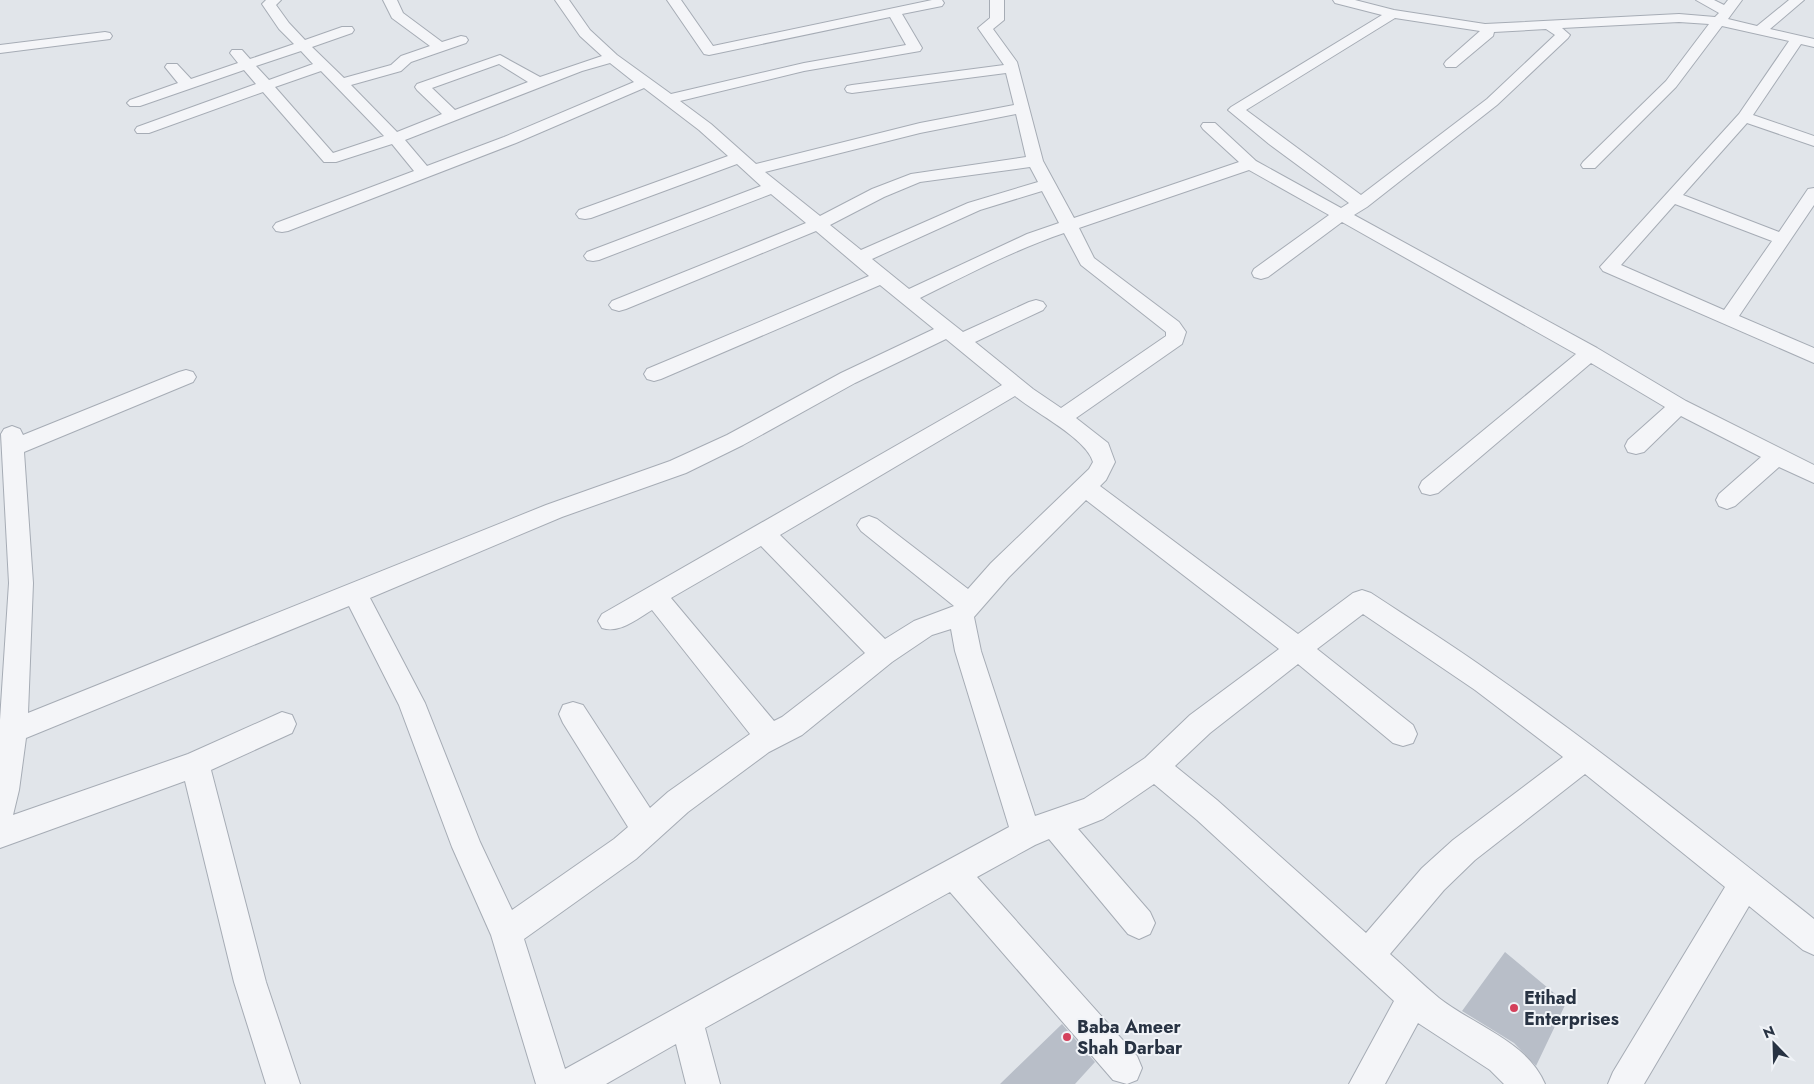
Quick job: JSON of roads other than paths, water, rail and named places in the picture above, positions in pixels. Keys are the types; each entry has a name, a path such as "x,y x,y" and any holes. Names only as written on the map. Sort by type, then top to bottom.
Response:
{"street":[{"path":"274,0 269,4 279,18 395,138 424,172"},
{"path":"390,0 396,15 440,47"},
{"path":"506,933 625,849 678,802 759,743 792,726 884,654 923,628 965,610 1000,570 1098,474 1104,462 1100,450 1083,434 1016,386 772,187 705,127 670,99 612,58 585,33 562,0"},
{"path":"674,0 709,51 937,4"},
{"path":"997,0 997,20 985,28 1010,62 1035,161 1087,261 1172,326 1176,332 1175,339 1061,418"},
{"path":"1340,0 1393,14 1484,28 1679,18 1727,10"},
{"path":"1703,0 1727,10 1759,31 1814,43"},
{"path":"1759,31 1797,0"},
{"path":"1590,165 1672,84 1727,10"},
{"path":"670,99 804,67 915,48 894,12"},
{"path":"1361,203 1275,141 1236,110 1393,14"},
{"path":"1261,273 1341,215 1361,203 1492,102 1563,35 1548,24"},
{"path":"1451,64 1488,33 1484,28"},
{"path":"135,103 347,30"},
{"path":"0,49 105,36"},
{"path":"1798,39 1744,117 1609,266 1814,356"},
{"path":"342,84 396,68 406,59 461,40"},
{"path":"238,53 330,159 395,138 578,68 612,58"},
{"path":"453,116 422,87 500,59 540,83"},
{"path":"143,130 324,65"},
{"path":"172,67 188,85"},
{"path":"852,89 1011,68"},
{"path":"282,227 510,140 646,82"},
{"path":"585,214 746,164 968,117 1022,108"},
{"path":"1744,117 1814,141"},
{"path":"1208,126 1250,164 1590,353 1679,406 1814,475"},
{"path":"619,305 818,224 878,193 917,178 1035,161"},
{"path":"907,298 1033,238 1250,164"},
{"path":"859,258 932,223 980,203 1047,184"},
{"path":"593,256 738,202 772,187"},
{"path":"1728,318 1814,193"},
{"path":"1672,197 1782,239"},
{"path":"654,374 882,277"},
{"path":"13,731 535,519 678,467 735,440 848,378 1036,306"},
{"path":"1430,487 1590,353"},
{"path":"186,377 12,441 8,515 21,583 8,659 13,731 0,816 195,764 282,724"},
{"path":"612,621 1016,386"},
{"path":"1636,446 1679,406"},
{"path":"1727,500 1777,456"},
{"path":"1085,486 1298,649 1402,734"},
{"path":"869,525 965,610 968,651 1026,834"},
{"path":"763,533 884,654"},
{"path":"355,593 412,703 467,847 506,933 553,1084"},
{"path":"655,596 770,737"},
{"path":"573,1084 1026,834 1093,809 1155,767 1200,724 1362,600 1484,682 1644,801 1814,939"},
{"path":"573,714 647,830"},
{"path":"1368,955 1434,879 1464,850 1585,757"},
{"path":"195,764 250,982 283,1084"},
{"path":"1155,767 1207,810 1428,1010 1502,1058 1528,1084"},
{"path":"1054,824 1138,922"},
{"path":"953,874 1125,1068"},
{"path":"1625,1084 1745,884"},
{"path":"1366,1084 1414,997"},
{"path":"686,1020 702,1084"}],"place":[{"name":"Etihad Enterprises","path":"1514,1008"},
{"name":"Baba Ameer Shah Darbar","path":"1067,1037"}]}
